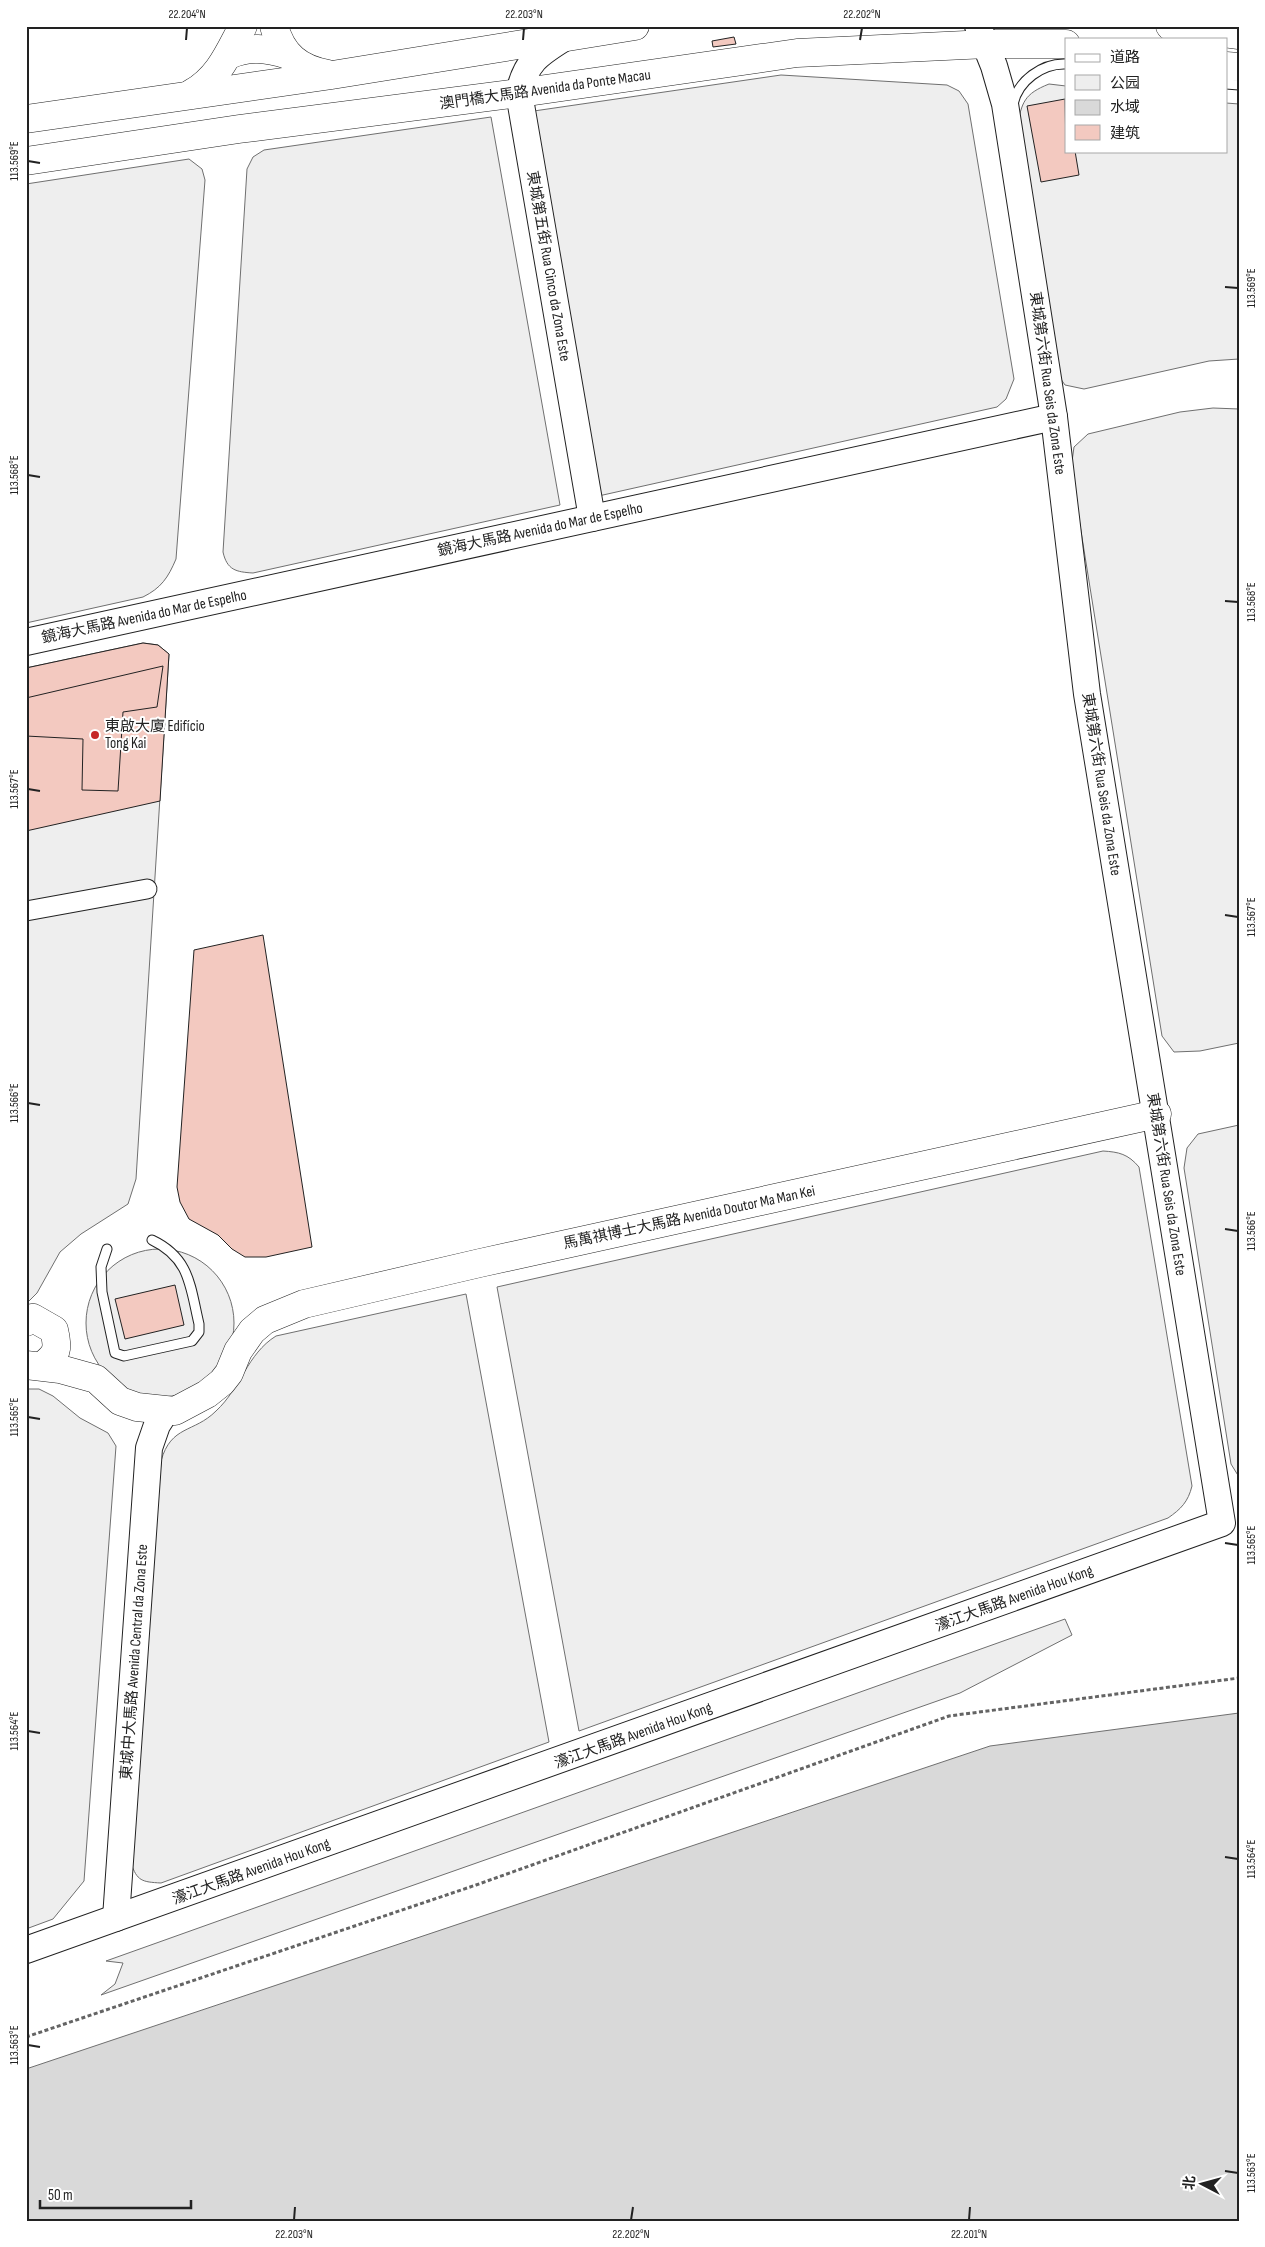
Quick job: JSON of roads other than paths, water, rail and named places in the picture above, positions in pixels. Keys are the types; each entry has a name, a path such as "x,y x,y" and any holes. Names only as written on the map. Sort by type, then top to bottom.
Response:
{"main road":[{"path":"192,93 204,86 229,55 243,26"},
{"path":"274,26 278,40 297,64 313,71 332,75"},
{"path":"26,119 192,93 332,75 635,26"},
{"path":"1170,26 1239,36"},
{"name":"澳門橋大馬路 Avenida da Ponte Macau","path":"26,161 239,128 519,93 797,53 983,35 1065,44"},
{"name":"東城第六街 Rua Seis da Zona Este","path":"983,35 1005,104 1054,417 1087,694 1156,1114 1230,1520"},
{"name":"東城第五街 Rua Cinco da Zona Este","path":"569,36 542,52 530,64 523,77 519,93 592,518"},
{"path":"229,55 242,49 258,49 288,54"},
{"name":"鏡海大馬路 Avenida do Mar de Espelho","path":"26,642 1054,417"},
{"name":"馬萬祺博士大馬路 Avenida Doutor Ma Man Kei","path":"166,1411 188,1406 208,1394 229,1373 238,1351 252,1331 265,1320 304,1304 480,1263 1156,1114"},
{"path":"26,1322 33,1318 54,1330 57,1343 54,1356 34,1366"},
{"path":"34,1366 96,1379 120,1401 137,1407 166,1411"},
{"name":"東城中大馬路 Avenida Central da Zona Este","path":"116,1918 148,1448 157,1425 166,1411"},
{"name":"濠江大馬路 Avenida Hou Kong","path":"26,1950 1230,1520"}],"street":[{"path":"26,911 147,888"}],"lane":[{"path":"1008,123 1014,98 1026,81 1041,69 1065,64"},
{"path":"107,1249 101,1268 103,1304 115,1353 124,1356 192,1341 199,1332 199,1324 188,1276 171,1249 152,1240"}],"water":[{"path":"1239,1713 1239,2221 26,2221 26,2069 990,1746"}],"place":[{"name":"東啟大廈 Edifício Tong Kai","path":"95,735"}]}
